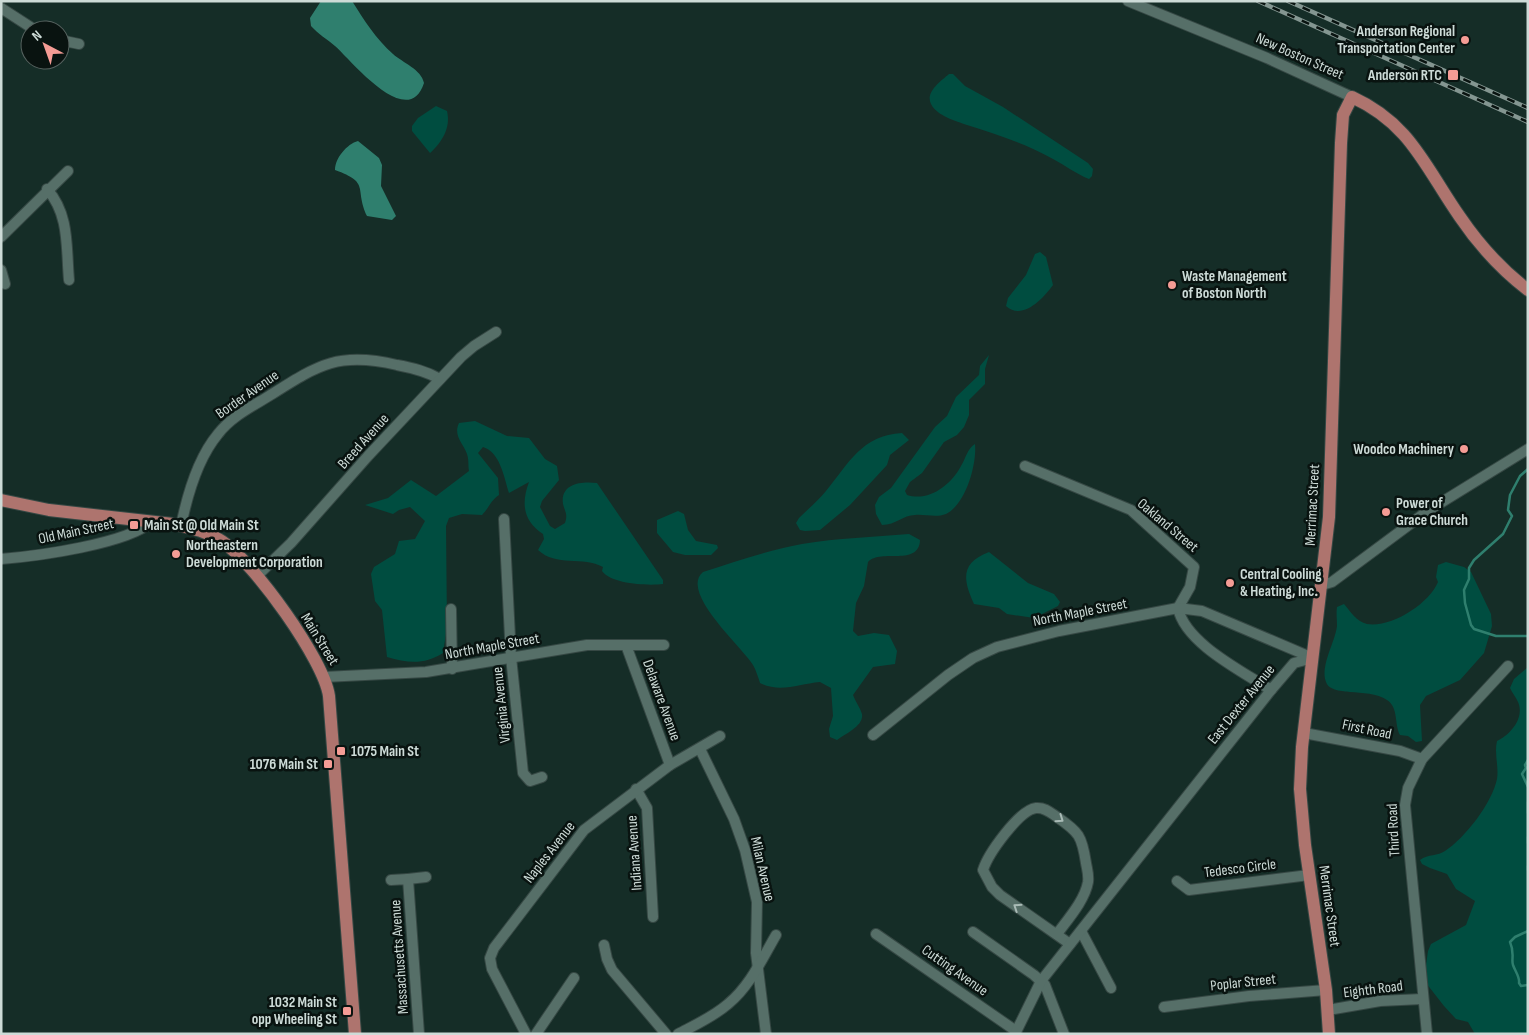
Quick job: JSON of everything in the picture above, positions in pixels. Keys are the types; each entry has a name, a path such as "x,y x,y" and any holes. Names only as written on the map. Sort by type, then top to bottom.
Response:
{"main road":[{"name":"New Boston Street","path":"1352,97 1377,110 1402,131 1474,236 1503,269 1528,290"},
{"name":"Merrimac Street","path":"1329,1034 1326,990 1309,875 1300,789 1304,733 1329,517 1342,127 1343,115 1352,97"},
{"name":"Main Street","path":"1,500 49,510 153,521 202,531 224,542 242,558 314,656 324,677 329,696 355,1034"}],"street":[{"name":"New Boston Street","path":"1128,1 1267,58 1352,97"},
{"path":"1,8 20,20"},
{"path":"70,42 79,44"},
{"path":"1,237 47,189 68,171"},
{"path":"47,189 59,205 64,218 69,280"},
{"path":"1,270 5,284"},
{"name":"Breed Avenue","path":"257,576 291,543 440,379 471,348 496,332"},
{"name":"Border Avenue","path":"182,526 193,486 206,452 224,427 293,380 346,359 372,360 426,371 440,379"},
{"path":"1322,585 1332,582 1428,510 1528,450"},
{"name":"Oakland Street","path":"1025,466 1131,510 1194,567 1190,587 1178,608"},
{"name":"Virginia Avenue","path":"504,519 511,657 523,775 531,782 542,777"},
{"name":"Old Main Street","path":"1,559 34,556 123,536 144,529 153,521"},
{"path":"1178,608 1180,618 1191,634 1271,690"},
{"name":"North Maple Street","path":"873,736 948,675 973,658 997,647 1059,631 1178,608 1202,611 1313,658"},
{"path":"451,609 452,669"},
{"name":"North Maple Street","path":"324,677 407,674 452,669 587,645 664,645"},
{"name":"Delaware Avenue","path":"626,645 670,765"},
{"name":"East Dexter Avenue","path":"1081,931 1271,690 1294,663 1313,658"},
{"name":"Third Road","path":"1427,1034 1422,999 1406,805 1408,788 1422,759 1508,666"},
{"name":"First Road","path":"1304,733 1400,751 1422,759"},
{"name":"Naples Avenue","path":"526,1034 492,969 490,955 578,836 636,789 670,765 720,736"},
{"name":"Milan Avenue","path":"700,749 734,819 745,850 757,908 756,949 766,1034"},
{"name":"Indiana Avenue","path":"636,789 647,808 654,918"},
{"path":"1057,934 1086,888 1088,877 1083,844 1080,835 1072,827 1047,810 1034,808 1019,818 986,860 983,870 992,887 1000,895 1070,944"},
{"name":"Tedesco Circle","path":"1178,881 1191,890 1309,875"},
{"name":"Massachusetts Avenue","path":"391,880 426,877"},
{"name":"Massachusetts Avenue","path":"408,879 419,1034"},
{"path":"1015,1032 1041,981 1081,931 1111,988"},
{"path":"973,932 1041,981 1048,990 1064,1034"},
{"path":"678,1034 727,1005 746,986 776,934"},
{"name":"Cutting Avenue","path":"876,934 1015,1032"},
{"path":"604,945 612,970 666,1034"},
{"path":"536,1034 574,978"},
{"name":"Poplar Street","path":"1164,1007 1249,996 1326,990"},
{"name":"Eighth Road","path":"1328,1010 1380,1001 1422,999"}],"shaded area":[{"path":"321,1 352,1 381,42 393,54 416,70 422,78 424,83 416,96 406,100 393,97 366,77 335,46 311,26 310,18"},
{"path":"949,74 953,74 965,86 1003,107 1088,163 1093,169 1092,176 1089,179 1032,149 942,115 931,104 930,95 938,83"},
{"path":"436,106 447,111 448,123 442,139 430,153 412,131 412,126 418,118"},
{"path":"358,141 379,158 382,165 381,186 396,216 392,220 367,216 358,183 335,170 342,152"},
{"path":"1040,252 1046,257 1053,285 1032,306 1025,310 1012,310 1006,306 1008,298 1026,275 1035,254"},
{"path":"989,355 985,369 985,384 969,400 969,415 964,427 957,435 944,442 922,473 910,482 905,491 907,495 915,497 931,494 939,490 957,473 968,451 975,444 974,462 969,483 959,502 946,514 934,516 911,515 887,525 882,525 876,514 875,505 879,497 891,488 935,427 947,416 956,397 979,375 980,366"},
{"path":"475,421 507,436 529,438 545,459 557,466 559,480 542,501 540,507 550,526 555,529 565,523 566,520 563,497 568,488 579,483 597,483 663,580 663,584 648,585 613,579 602,571 603,567 587,562 553,558 538,550 544,539 543,534 531,523 526,511 525,497 529,482 509,493 503,473 494,454 483,447 478,453 498,478 499,495 482,515 462,514 449,518 446,526 447,627 443,653 429,660 416,662 387,657 382,610 375,601 371,574 374,567 395,554 399,541 415,539 425,521 410,507 393,514 365,505 388,498 411,480 436,496 469,471 468,456 459,439 457,428 459,423"},
{"path":"902,433 909,440 890,455 887,465 850,505 820,530 800,530 796,523 799,518 823,495 858,452 876,439"},
{"path":"678,511 684,514 688,530 696,541 717,545 718,548 711,555 685,555 673,552 657,533 657,520"},
{"path":"909,534 920,540 918,548 913,553 907,555 881,556 868,562 864,586 856,603 853,631 858,636 874,633 889,635 897,651 895,664 873,667 853,695 862,718 857,726 837,740 830,737 829,729 833,716 831,688 820,682 782,688 760,683 753,665 705,605 699,592 698,581 703,572 752,556 802,544"},
{"path":"989,552 1028,583 1054,594 1060,602 1058,606 1034,618 1007,614 999,608 974,604 966,580 966,573 973,561"},
{"path":"1446,562 1464,567 1471,572 1491,614 1492,626 1484,653 1460,680 1426,696 1420,705 1422,741 1416,742 1408,736 1400,735 1391,703 1374,695 1333,689 1326,682 1325,668 1336,633 1337,607 1344,604 1357,619 1367,624 1377,624 1398,618 1418,606 1433,590 1438,582 1436,577 1438,565"},
{"path":"1528,667 1528,1034 1475,1034 1468,1022 1456,1019 1444,1006 1426,983 1425,972 1431,944 1466,925 1475,901 1456,889 1447,874 1422,864 1420,860 1442,853 1453,845 1469,829 1490,799 1497,779 1497,741 1507,735 1515,725 1520,714 1518,702 1510,688 1514,679"}],"waterway":[{"path":"1528,469 1520,476 1510,495 1508,510 1512,516 1503,534 1474,560 1469,568 1469,579 1464,590 1465,603 1471,625 1474,629 1496,636 1528,636"},
{"path":"1528,760 1522,774 1528,787"},
{"path":"1528,802 1528,813"},
{"path":"1528,837 1528,843"},
{"path":"1528,931 1515,937 1510,942 1513,963 1519,983 1521,986 1528,985"}],"railway":[{"path":"1258,1 1528,122"},
{"path":"1288,1 1528,108"}],"place":[{"name":"Anderson Regional Transportation Center","path":"1465,40"},
{"name":"Anderson RTC","path":"1453,75"},
{"name":"Waste Management of Boston North","path":"1172,285"},
{"name":"Woodco Machinery","path":"1464,449"},
{"name":"Power of Grace Church","path":"1386,512"},
{"name":"Main St @ Old Main St","path":"134,525"},
{"name":"Northeastern Development Corporation","path":"176,554"},
{"name":"Central Cooling & Heating, Inc.","path":"1230,583"},
{"name":"1075 Main St","path":"341,751"},
{"name":"1076 Main St","path":"328,764"},
{"name":"1032 Main St opp Wheeling St","path":"347,1011"}]}
